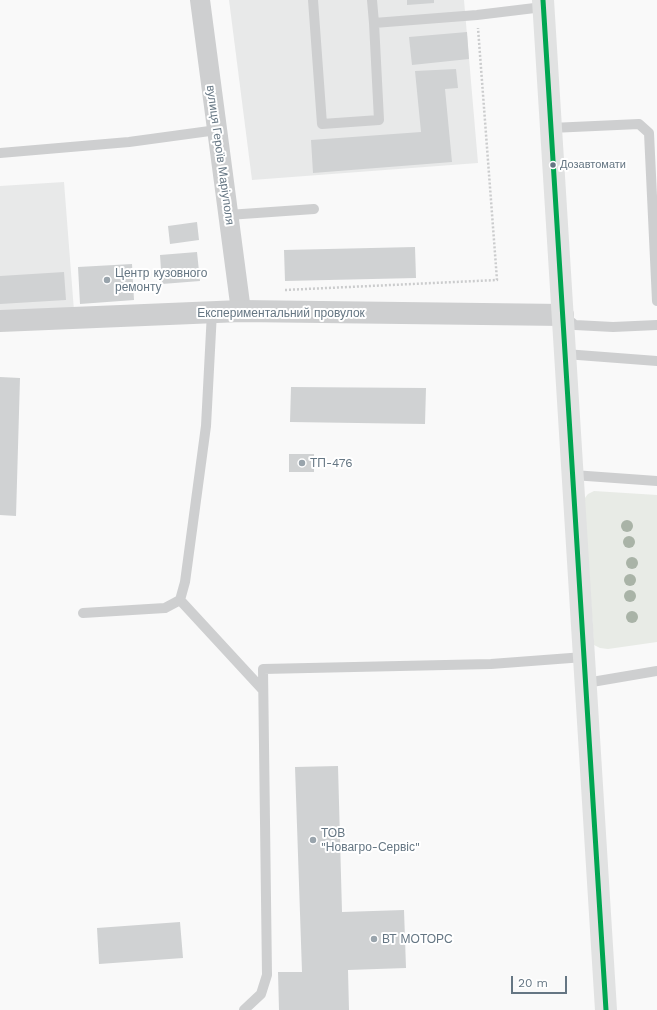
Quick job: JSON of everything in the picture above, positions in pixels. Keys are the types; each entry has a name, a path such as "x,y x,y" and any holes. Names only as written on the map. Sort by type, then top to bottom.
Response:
{"main road":[{"path":"543,4 606,1010"}],"street":[{"name":"вулиця Героїв Маріуполя","path":"200,0 241,311"},
{"name":"Експериментальний провулок","path":"0,321 241,311 562,315"}],"lane":[{"path":"313,0 322,124 379,120 372,0"},
{"path":"374,24 477,15 543,4"},
{"path":"551,128 638,124 649,133 657,301"},
{"path":"0,153 129,142 217,130"},
{"path":"228,215 314,209"},
{"path":"83,612 165,608 180,600 185,582 206,426 212,312"},
{"path":"562,315 575,325 613,327 657,325"},
{"path":"565,354 657,361"},
{"path":"573,475 657,481"},
{"path":"180,600 263,690"},
{"path":"244,1010 261,994 267,975 263,669 491,664 584,657"},
{"path":"586,682 657,671"}],"path":[{"path":"277,290 497,280 477,15"}],"shaded area":[{"path":"229,0 464,0 478,163 252,180"},
{"path":"64,182 74,311 0,317 0,186"},
{"path":"594,491 657,495 657,642 608,649 600,648 594,645 584,499 588,494"}],"building":[{"path":"407,0 434,0 434,3 407,5"},
{"path":"467,32 469,59 412,65 409,37"},
{"path":"456,69 458,88 445,89 452,162 313,173 311,140 421,132 415,71"},
{"path":"197,222 199,240 170,244 168,226"},
{"path":"415,247 416,278 285,281 284,250"},
{"path":"197,252 200,281 162,284 160,255"},
{"path":"132,264 134,300 80,304 78,267"},
{"path":"64,272 66,300 0,304 0,276"},
{"path":"0,377 20,378 16,516 0,515"},
{"path":"291,387 426,388 425,424 290,422"},
{"name":"ТП-476","path":"289,454 314,454 314,472 289,472"},
{"path":"338,766 342,912 404,910 406,968 348,970 349,1010 279,1010 278,972 302,972 295,767"},
{"path":"180,922 183,958 99,964 97,928"}],"transit line":[{"path":"543,0 606,1010"}],"place":[{"name":"Дозавтомати","path":"553,165"},
{"name":"Центр кузовного ремонту","path":"107,280"},
{"name":"ТП-476","path":"302,463"},
{"name":"ТОВ \"Новагро-Сервіс\"","path":"313,840"},
{"name":"ВТ МОТОРС","path":"374,939"}]}
